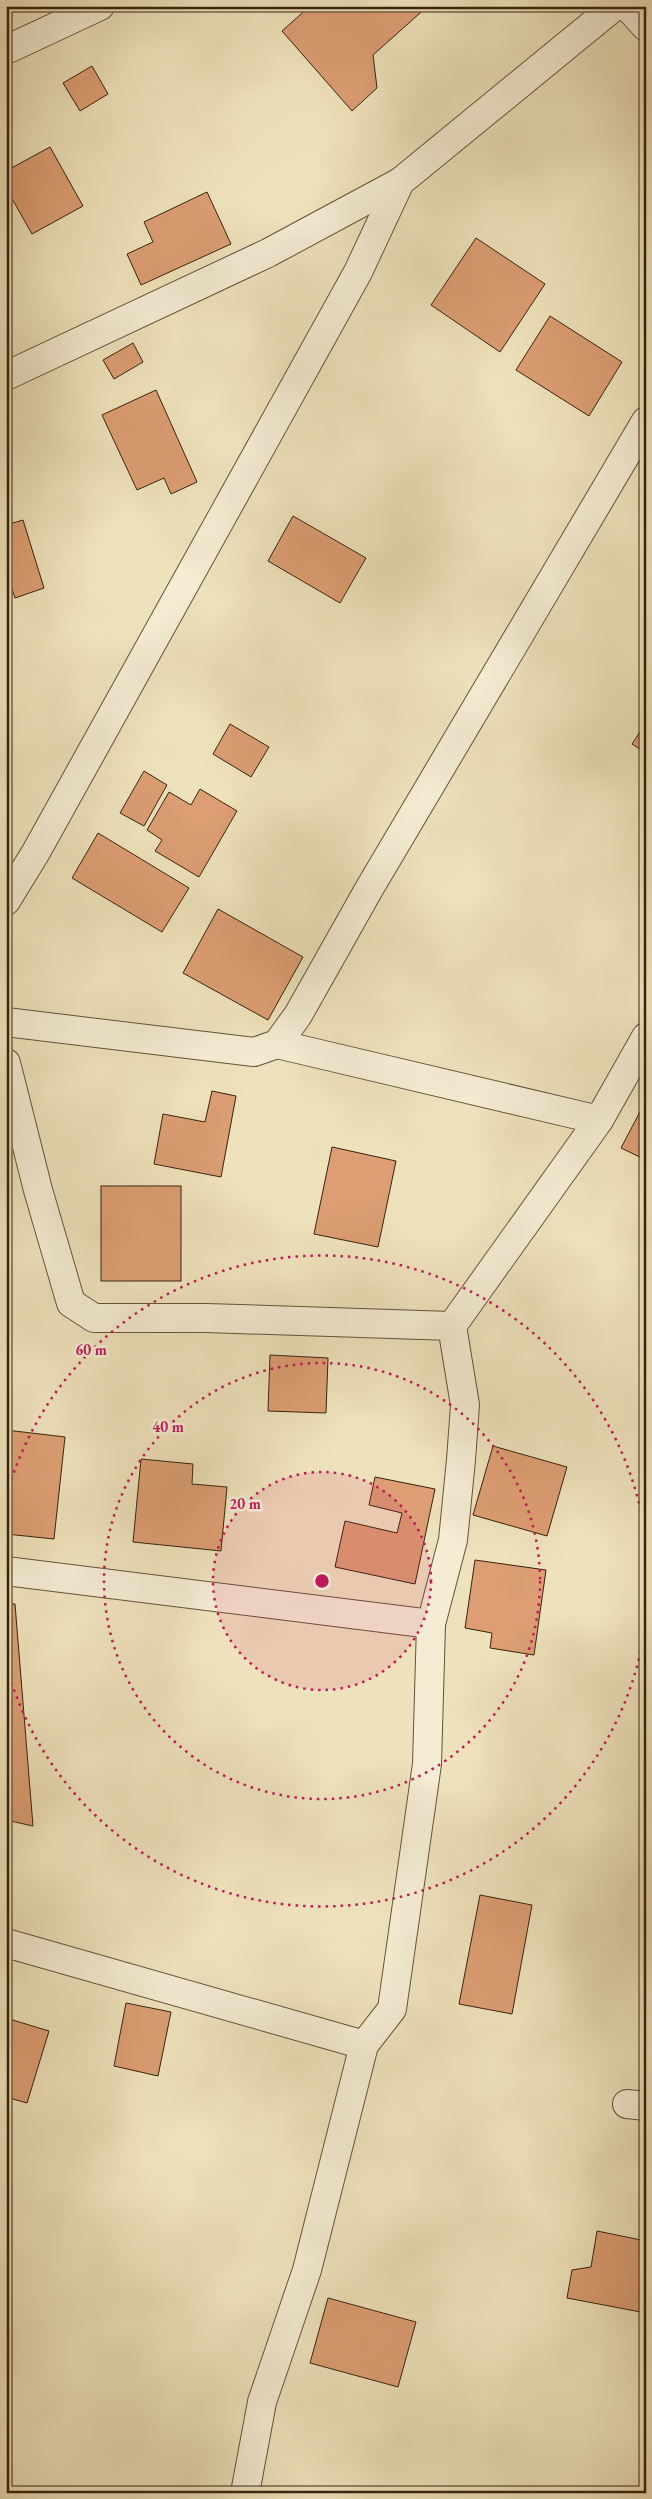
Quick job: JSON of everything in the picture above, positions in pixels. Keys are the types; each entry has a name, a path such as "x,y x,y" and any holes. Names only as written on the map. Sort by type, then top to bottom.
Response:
{"street":[{"path":"6,50 100,6"},
{"path":"6,376 268,253 400,182 615,6"},
{"path":"627,6 646,27"},
{"path":"6,901 36,852 358,272 400,182"},
{"path":"277,1044 318,981 369,889 646,421"},
{"path":"6,1022 254,1052 277,1044 599,1120"},
{"path":"245,2493 262,2402 306,2270 364,2045 392,2009 427,1764 431,1624 453,1540 462,1460 465,1405 452,1326 599,1120 646,1037"},
{"path":"6,1063 38,1190 71,1303 94,1318 206,1318 452,1326"},
{"path":"6,1571 431,1624"},
{"path":"6,1943 364,2045"}],"building":[{"path":"310,6 428,6 373,55 377,88 352,111 282,31"},
{"path":"92,66 108,94 80,111 63,83"},
{"path":"50,147 83,206 32,234 6,188 6,171"},
{"path":"207,192 231,244 141,285 127,254 153,242 144,222"},
{"path":"476,238 545,284 500,352 431,305"},
{"path":"550,316 622,362 589,416 516,370"},
{"path":"133,343 143,362 114,379 103,360"},
{"path":"156,390 197,482 171,494 164,478 137,490 102,415"},
{"path":"293,516 366,558 340,603 268,561"},
{"path":"23,520 44,588 15,598 6,571 6,525"},
{"path":"646,723 646,753 632,744"},
{"path":"230,724 269,747 251,777 213,754"},
{"path":"144,771 167,785 144,826 120,813"},
{"path":"200,789 237,811 199,877 155,851 162,840 147,830 169,792 191,805"},
{"path":"98,833 189,888 162,932 72,878"},
{"path":"218,909 303,957 268,1020 183,973"},
{"path":"212,1091 236,1096 221,1177 154,1164 163,1114 205,1122"},
{"path":"643,1106 646,1107 646,1160 621,1148"},
{"path":"332,1147 396,1161 378,1247 314,1234"},
{"path":"101,1186 181,1186 181,1281 101,1281"},
{"path":"270,1355 328,1358 326,1413 268,1411"},
{"path":"6,1430 65,1437 54,1539 6,1534"},
{"path":"493,1446 567,1467 547,1536 473,1515"},
{"path":"141,1459 193,1464 192,1484 227,1487 221,1551 133,1542"},
{"path":"375,1477 435,1489 415,1584 335,1567 345,1521 397,1533 402,1513 369,1505"},
{"path":"475,1560 546,1570 534,1655 490,1648 492,1633 465,1628"},
{"path":"6,1603 15,1604 33,1826 6,1820"},
{"path":"480,1895 532,1905 512,2014 459,2004"},
{"path":"126,2003 171,2012 158,2076 114,2066"},
{"path":"6,2018 49,2031 27,2103 6,2097"},
{"path":"597,2231 646,2241 646,2313 567,2298 572,2270 591,2267"},
{"path":"328,2298 416,2322 398,2387 310,2363"}]}
